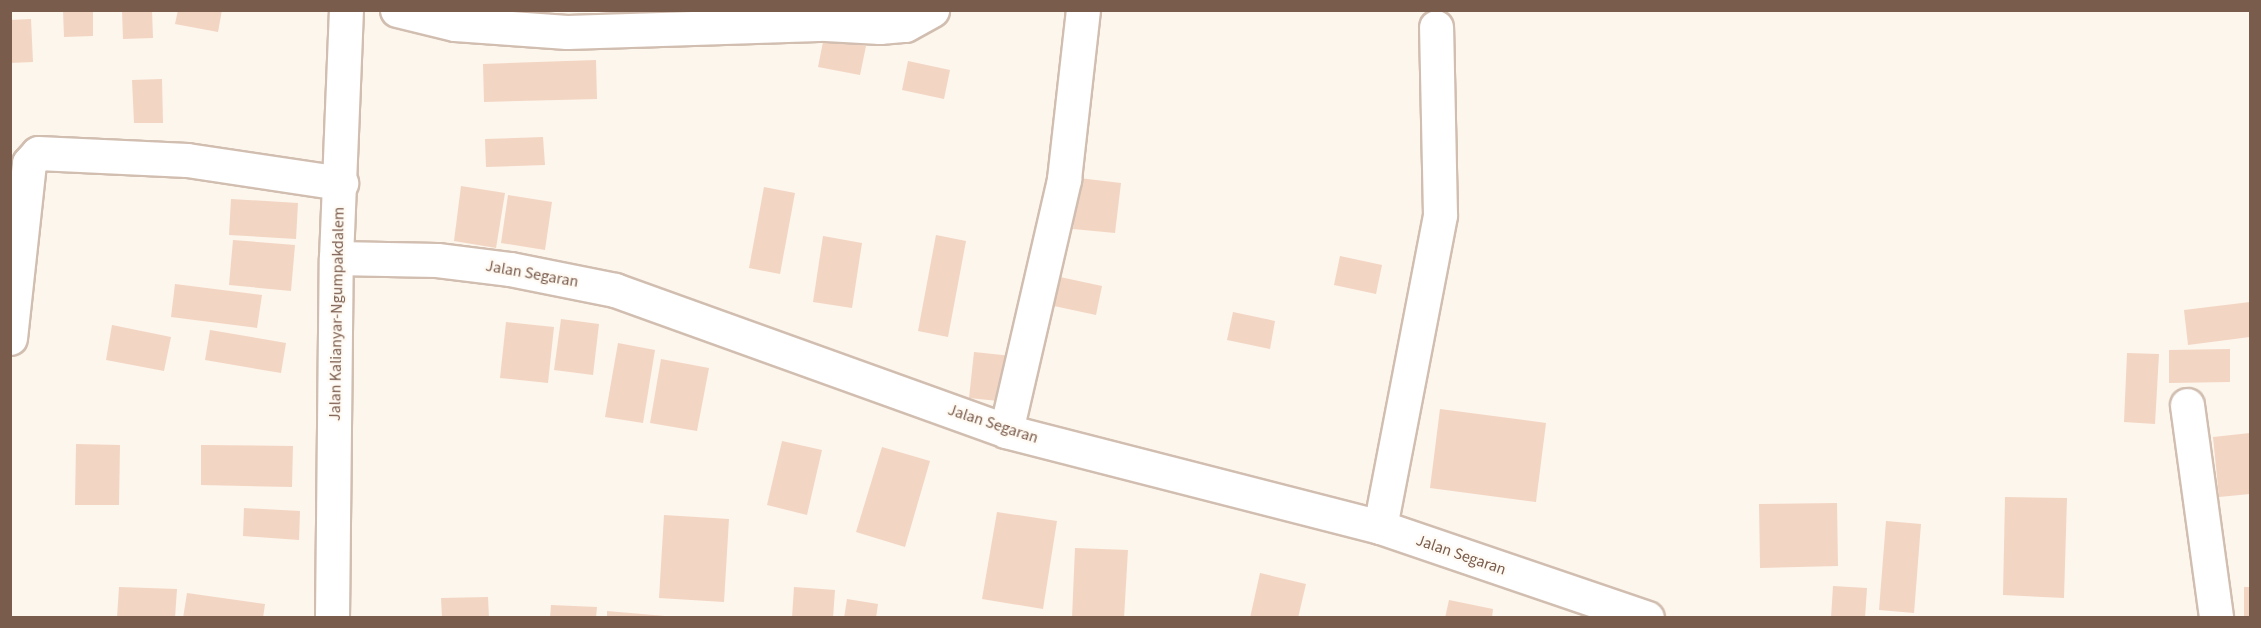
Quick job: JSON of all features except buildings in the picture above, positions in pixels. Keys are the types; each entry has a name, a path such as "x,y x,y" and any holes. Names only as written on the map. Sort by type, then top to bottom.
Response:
{"street":[{"name":"Jalan Kalianyar-Ngumpakdalem","path":"332,618 336,258 341,183 346,10"},
{"path":"397,10 455,24 567,32 826,24 880,27 905,25 932,10"},
{"path":"1006,431 1064,179 1083,10"},
{"path":"1380,527 1440,214 1436,27"},
{"path":"10,338 29,163 38,153 187,160 341,183"},
{"name":"Jalan Segaran","path":"336,258 437,260 510,269 615,290 1006,431 1380,527 1647,618"},
{"path":"2187,405 2216,618"}]}
